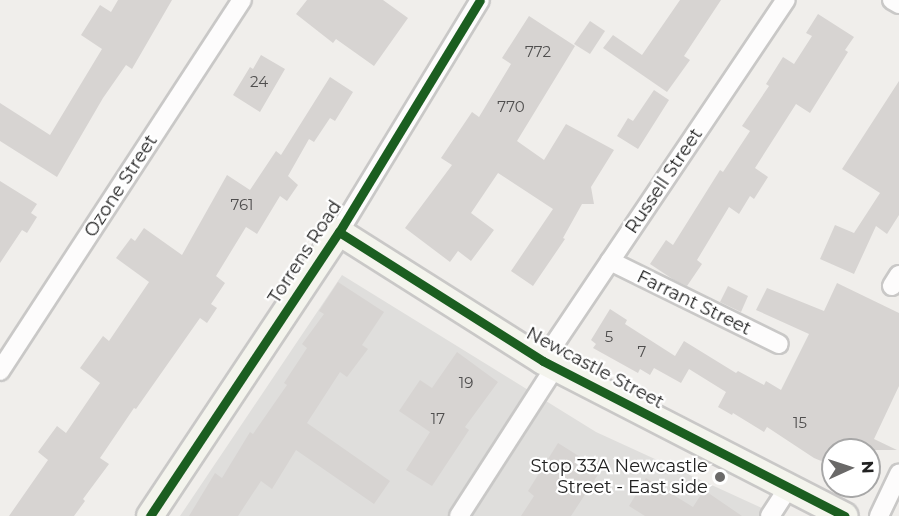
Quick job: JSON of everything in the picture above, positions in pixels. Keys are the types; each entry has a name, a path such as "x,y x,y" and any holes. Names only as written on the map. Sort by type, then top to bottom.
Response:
{"street":[{"name":"Ozone Street","path":"0,371 242,0"},
{"name":"Russell Street","path":"459,516 610,261 786,0"},
{"path":"892,0 899,4"},
{"name":"Torrens Road","path":"150,516 339,232 470,5"},
{"name":"Newcastle Street","path":"339,232 549,364 845,516"},
{"name":"Farrant Street","path":"610,261 778,344"},
{"path":"879,516 899,474"},
{"path":"770,516 788,488"}],"shaded area":[{"path":"342,275 596,432 779,516 180,516"}],"building":[{"path":"118,0 172,0 132,69 126,65 103,98 57,177 0,141 0,103 50,135 102,49 81,35 100,5 111,12"},
{"path":"307,0 383,0 408,18 374,66 336,39 333,43 296,14"},
{"path":"680,0 721,0 684,56 690,60 667,92 603,48 613,35 642,55"},
{"path":"818,14 854,37 845,50 848,52 810,113 796,104 755,168 768,177 754,199 750,196 739,214 729,207 697,260 702,264 687,286 674,280 650,264 666,240 673,245 720,170 723,172 750,131 742,126 769,86 766,84 783,57 794,64 812,36 806,33"},
{"path":"529,16 575,46 517,141 544,160 566,124 614,150 591,187 594,204 582,204 563,238 565,239 533,286 511,271 553,209 498,173 471,213 494,230 471,261 458,251 450,262 405,228 452,165 441,158 472,112 479,117 511,64 502,58"},
{"path":"590,21 605,31 590,54 574,44"},
{"path":"261,55 285,69 260,112 233,95 250,67 253,69"},
{"path":"330,77 353,92 335,121 330,118 314,142 309,139 288,176 298,185 287,201 280,196 257,234 246,227 216,276 225,283 211,304 217,308 207,323 200,318 136,409 134,408 100,458 109,464 83,499 85,501 74,516 9,516 48,460 38,452 57,426 66,433 100,383 80,368 103,336 109,341 149,282 116,258 131,238 135,241 144,228 182,255 227,175 250,190 276,151 281,155"},
{"path":"899,81 899,215 887,234 876,226 854,274 820,259 835,225 854,233 880,193 842,169"},
{"path":"654,90 669,100 638,149 617,136 628,118 633,121"},
{"path":"0,181 37,204 31,213 37,217 27,233 22,230 0,263"},
{"path":"338,282 384,312 362,345 368,349 347,377 340,372 307,423 390,481 374,504 296,450 272,489 261,481 238,516 189,516 215,473 222,478 250,432 253,434 287,385 284,383 307,348 302,344 324,314 319,311"},
{"path":"837,283 899,313 899,386 874,438 821,438 821,461 767,427 764,432 733,413 732,415 718,407 726,392 689,369 681,383 654,368 650,375 640,369 638,373 593,348 596,344 591,340 610,309 627,320 625,324 675,356 684,341 736,373 738,371 764,385 766,381 781,390 809,334 756,310 767,288 824,311"},
{"path":"728,286 748,296 741,312 720,302"},
{"path":"457,352 498,382 465,427 469,430 432,486 406,470 430,432 399,411 420,380 432,388"},
{"path":"881,442 897,450 881,450"},
{"path":"558,443 601,470 571,516 521,516 534,496 528,491"},
{"path":"646,478 693,507 704,490 742,516 645,516 629,506"}],"cycle path":[{"path":"150,516 339,232 480,0"},
{"path":"339,232 543,361 845,516"}],"place":[{"name":"Stop 33A Newcastle Street - East side","path":"720,477"}]}
